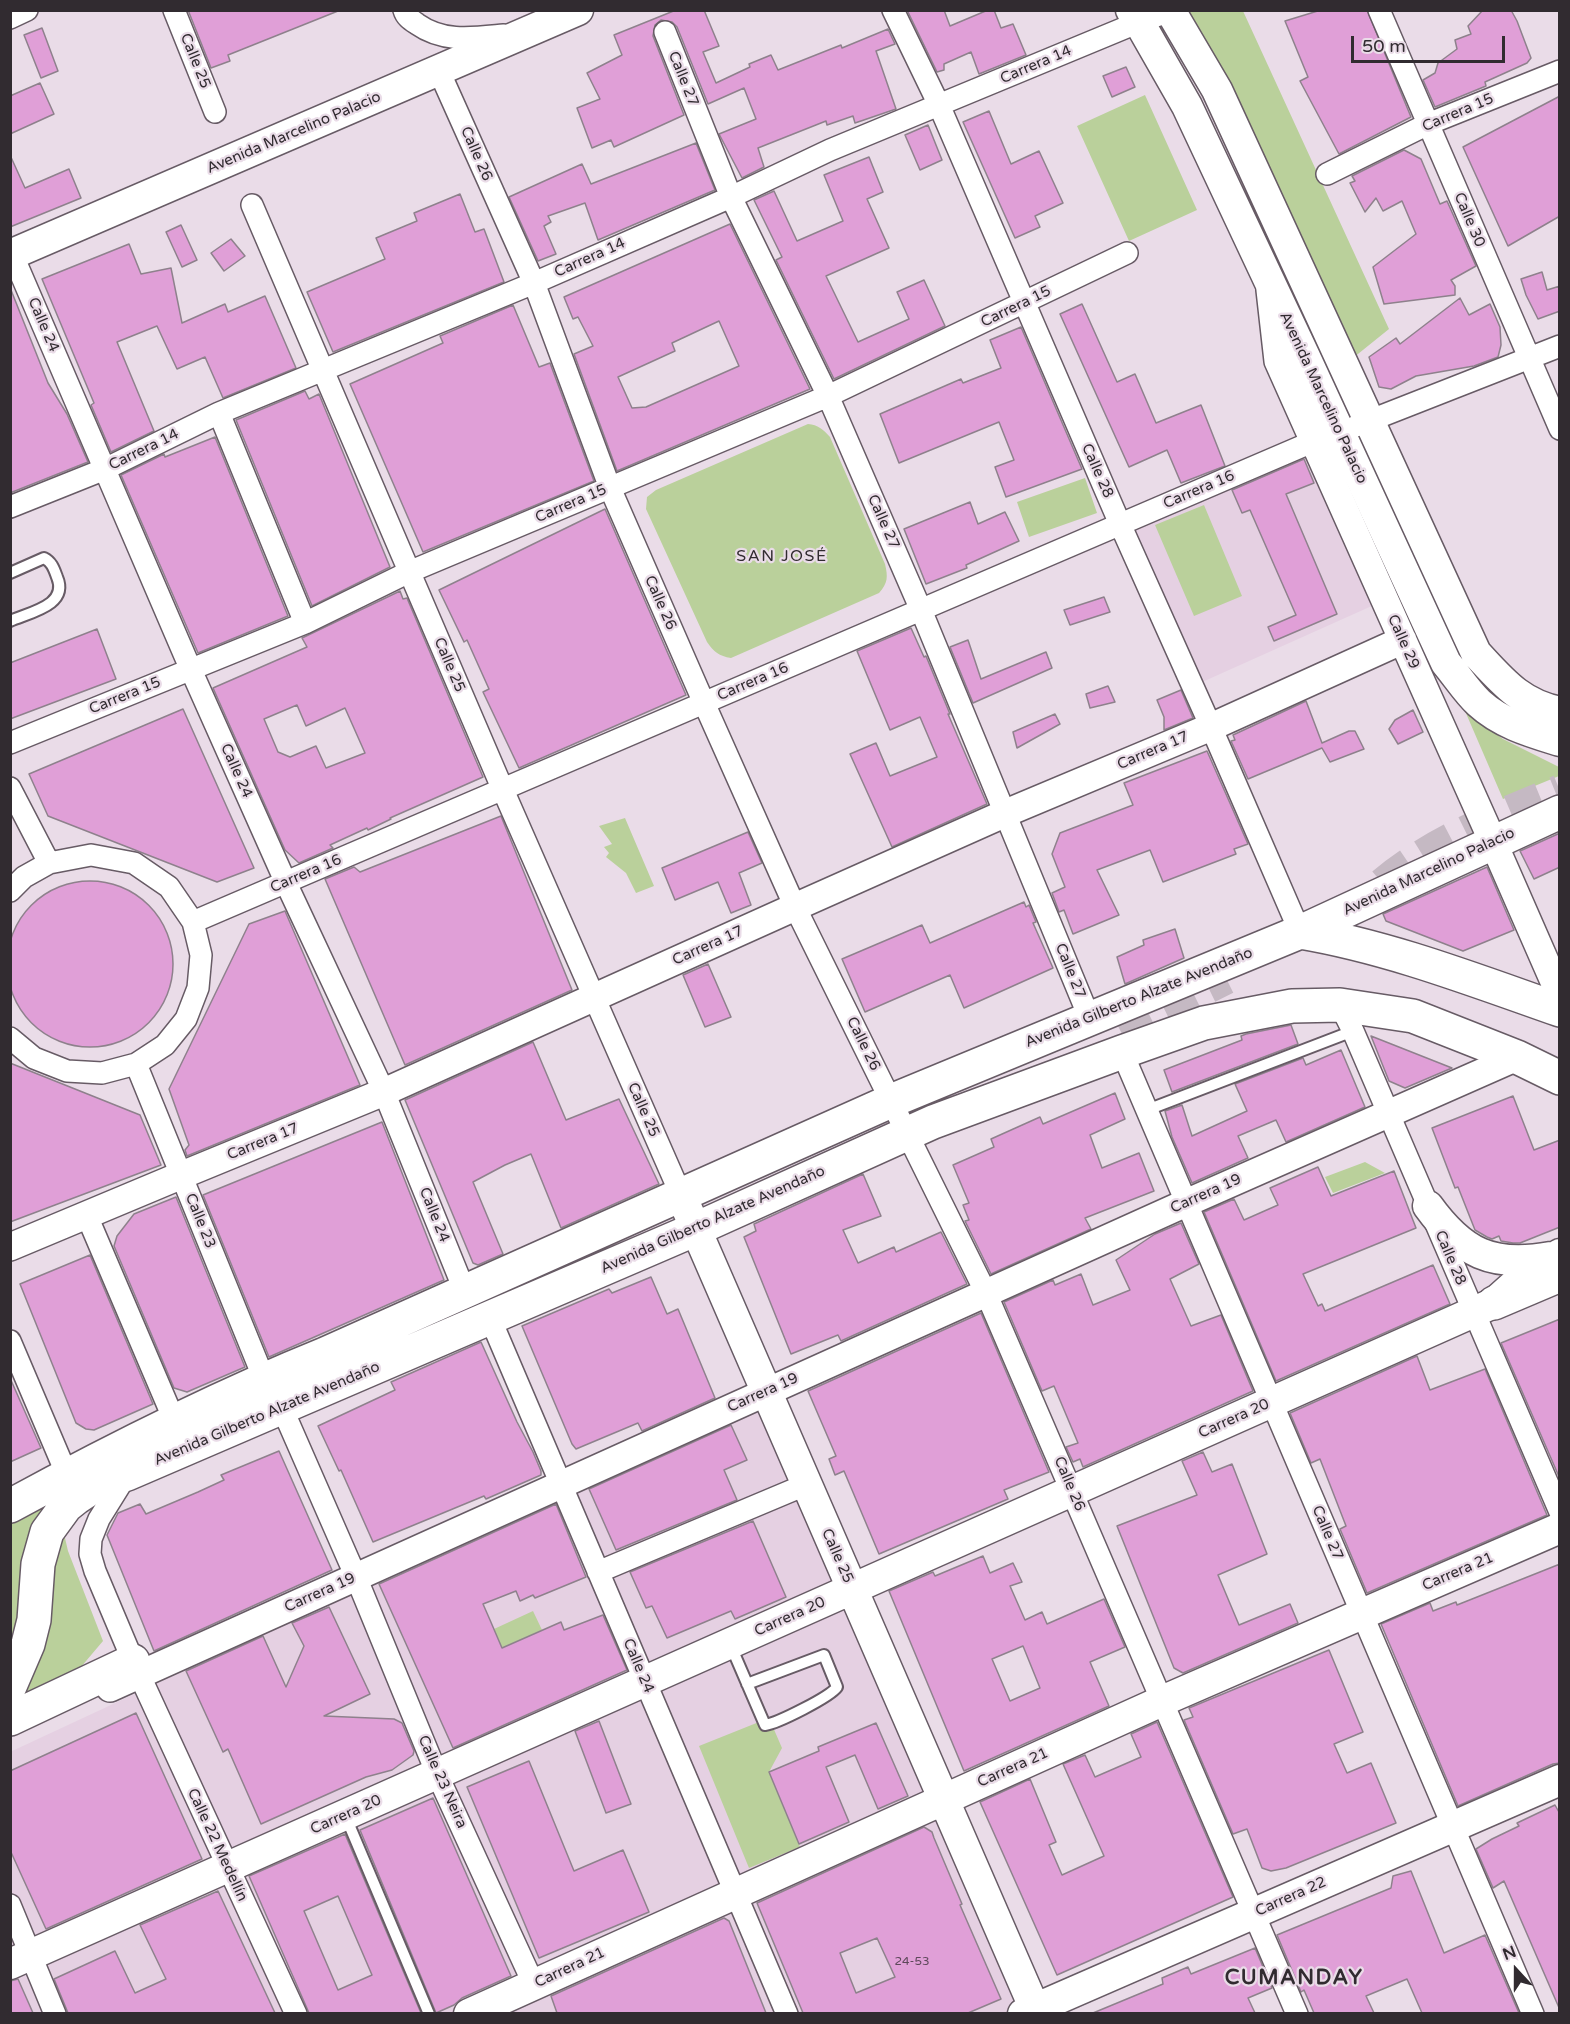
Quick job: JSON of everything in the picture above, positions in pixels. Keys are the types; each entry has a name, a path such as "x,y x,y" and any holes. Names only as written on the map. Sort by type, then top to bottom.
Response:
{"main road":[{"name":"Avenida Marcelino Palacio","path":"11,252 578,10"},
{"path":"1170,11 1217,90 1476,653 1510,690 1546,709 1560,712"},
{"name":"Avenida Marcelino Palacio","path":"1135,16 1186,106 1269,283 1326,437 1446,663 1478,702 1492,713 1518,728 1560,741"},
{"name":"Avenida Marcelino Palacio","path":"1300,932 1560,812"},
{"path":"1300,932 1407,957 1560,1010"},
{"name":"Avenida Gilberto Alzate Avendaño","path":"10,1686 28,1644 36,1606 38,1564 47,1532 66,1506 97,1484 120,1462 174,1420 891,1101 1089,1017 1300,932"},
{"name":"Avenida Gilberto Alzate Avendaño","path":"10,1506 120,1462 282,1407 696,1229 1121,1041 1292,1006 1346,1018 1413,1016 1517,1057 1560,1078"},
{"name":"Calle 25","path":"681,1195 943,1799 1032,2012"},
{"path":"1428,1206 1445,1230 1469,1248 1497,1259 1558,1261"},
{"path":"1484,1307 1558,1261"},
{"name":"Carrera 20","path":"20,1960 1484,1307"},
{"name":"Carrera 21","path":"469,2013 1162,1701 1560,1528"},
{"path":"10,1719 136,1668"},
{"name":"Carrera 22","path":"1032,2012 1560,1780"}],"street":[{"path":"10,18 27,10"},
{"name":"Calle 25","path":"174,10 215,112"},
{"path":"404,10 406,16 425,30 448,38 525,33"},
{"name":"Calle 28","path":"893,10 939,105 1300,932"},
{"name":"Calle 30","path":"1379,10 1560,429"},
{"name":"Carrera 14","path":"10,507 105,469 219,413 534,283 1135,16 1170,11"},
{"name":"Calle 27","path":"665,32 730,197 828,396 921,610 1089,1017"},
{"name":"Calle 26","path":"439,71 534,283 610,488 704,703 795,907 891,1101 920,1128 986,1293 1297,2013"},
{"name":"Carrera 15","path":"1327,174 1428,124 1560,71"},
{"name":"Calle 25","path":"252,205 502,790 681,1195"},
{"name":"Calle 24","path":"11,252 190,670 384,1092 465,1292"},
{"name":"Carrera 15","path":"10,744 304,623 409,572 828,396 1127,253"},
{"name":"Carrera 16","path":"193,922 1326,437 1560,346"},
{"path":"219,413 304,623"},
{"name":"Calle 29","path":"1326,437 1402,640 1560,996"},
{"name":"Carrera 17","path":"10,1247 384,1092 1006,813 1211,727 1402,640"},
{"path":"10,788 49,863"},
{"path":"10,891 24,877 49,863 92,855 134,863 169,887 193,922 201,955 198,988 186,1019 165,1046 136,1064 102,1073 67,1071 34,1058 10,1038"},
{"name":"Calle 28","path":"1346,1018 1428,1206 1484,1307 1560,1512"},
{"name":"Calle 27","path":"1121,1041 1186,1203 1533,2013"},
{"name":"Carrera 19","path":"10,1733 136,1668 356,1577 1186,1203 1517,1057"},
{"name":"Calle 23","path":"136,1064 264,1379"},
{"path":"87,1215 174,1420"},
{"name":"Calle 24","path":"490,1318 787,2013"},
{"path":"10,1341 64,1468"},
{"path":"282,1407 356,1577"},
{"path":"10,1492 64,1468 120,1462"},
{"name":"Calle 22 Medellín","path":"120,1462 91,1539 90,1554 95,1571 136,1668 296,2013"},
{"path":"598,1572 805,1485"},
{"name":"Calle 23 Neira","path":"356,1577 437,1774 534,1985"},
{"path":"10,1905 20,1960 55,2013"}],"lane":[{"path":"10,573 44,558 52,565 61,586 59,597 52,603 10,621"},
{"path":"1147,1110 1346,1018"},
{"path":"730,1644 747,1684 767,1725 823,1698 837,1687 824,1655 747,1684"},
{"path":"345,1815 429,2013"}],"shaded area":[{"path":"1305,452 1374,605 1200,683 1131,530"},
{"path":"755,1405 1027,2013 11,2013 10,1752"}],"green space":[{"path":"1187,11 1243,11 1389,329 1353,358"},
{"path":"1145,95 1197,210 1129,241 1077,126"},
{"name":"SAN JOSÉ","path":"808,424 815,425 830,437 885,564 886,583 879,593 731,658 720,655 707,642 646,509 647,497 656,490"},
{"path":"1085,478 1097,513 1029,537 1017,502"},
{"path":"1204,505 1242,596 1194,616 1155,525"},
{"path":"1465,711 1503,739 1559,767 1559,776 1503,799"},
{"path":"625,818 654,886 636,893 626,873 606,857 609,853 604,847 612,844 599,826"},
{"path":"1365,1162 1385,1173 1333,1193 1325,1177"},
{"path":"62,1492 11,1651 11,1517"},
{"path":"67,1523 65,1538 68,1551 103,1641 64,1687 11,1703 52,1552"},
{"path":"533,1611 542,1630 502,1648 494,1629"},
{"path":"769,1718 782,1748 769,1772 800,1847 749,1868 699,1746"}],"building":[{"path":"188,10 338,11 228,55 230,61 211,68"},
{"path":"676,10 704,10 719,46 703,52 716,83 750,67 749,64 771,55 778,70 888,29 895,44 876,51 896,109 855,123 853,116 827,125 826,121 758,148 764,167 742,178 719,134 756,119 744,88 708,104 677,27 672,22 661,20 655,25 653,36 684,115 614,147 611,140 592,148 577,108 600,99 587,73 622,55 614,35"},
{"path":"907,10 944,10 950,26 988,10 994,10 1001,28 1013,24 1026,55 979,74 971,52 944,64 944,70 937,72"},
{"path":"1321,10 1367,10 1411,117 1339,154 1300,81 1308,77 1285,21"},
{"path":"1483,10 1511,10 1531,58 1527,63 1485,82 1486,86 1435,107 1423,80 1435,73 1438,63 1457,49 1455,40 1471,34 1468,26"},
{"path":"42,28 58,71 41,78 24,35"},
{"path":"1126,67 1135,87 1112,97 1103,76"},
{"path":"40,83 54,114 10,134 10,96"},
{"path":"1560,96 1560,216 1508,246 1463,147"},
{"path":"989,111 1011,164 1039,151 1063,203 1035,216 1040,227 1015,238 963,122"},
{"path":"928,125 942,160 920,170 905,135"},
{"path":"696,143 715,190 598,240 585,203 548,216 551,222 544,226 556,254 538,261 509,197 582,164 591,184"},
{"path":"1404,150 1421,159 1440,204 1447,201 1476,266 1451,280 1455,286 1455,295 1384,304 1373,267 1416,234 1402,201 1383,211 1376,198 1365,212 1350,183 1355,181 1352,176"},
{"path":"10,155 25,188 69,169 81,198 10,227"},
{"path":"869,157 883,192 867,199 889,248 826,276 858,342 909,319 897,292 924,280 945,326 834,379 776,260 782,257 754,200 774,191 797,241 843,221 824,175"},
{"path":"460,194 475,232 484,229 504,282 333,352 307,292 385,259 376,238 417,221 414,213"},
{"path":"730,224 810,389 617,471 574,354 593,346 578,317 573,319 564,297","holes":["719,321 739,366 646,407 632,408 618,377 675,351 672,343"]},
{"path":"181,225 197,260 182,267 166,232"},
{"path":"231,239 245,256 224,271 211,253"},
{"path":"129,244 141,274 171,268 182,323 225,304 228,312 265,296 296,368 223,398 205,357 177,369 157,326 117,342 154,431 111,452 91,405 94,403 42,279"},
{"path":"1542,272 1547,290 1560,286 1560,311 1538,319 1521,279"},
{"path":"11,290 48,383 67,414 88,462 10,493"},
{"path":"1460,298 1469,315 1490,304 1500,327 1501,345 1498,357 1474,366 1416,376 1391,389 1379,387 1369,357 1396,338 1400,344"},
{"path":"1082,304 1117,382 1135,374 1156,423 1201,405 1225,466 1181,483 1167,450 1129,467 1060,314"},
{"path":"513,305 539,367 550,363 594,481 423,552 350,384 443,343 440,336"},
{"path":"1021,327 1082,469 1006,497 995,467 1014,460 999,422 899,463 880,414 961,379 963,383 1001,368 990,340"},
{"path":"305,391 309,399 319,394 390,567 312,606 236,420"},
{"path":"215,437 288,616 198,653 121,475 164,454 165,457"},
{"path":"1304,459 1314,483 1286,494 1337,614 1274,641 1268,627 1296,615 1250,510 1242,513 1232,490"},
{"path":"970,502 978,524 1005,512 1019,541 966,565 967,568 926,584 904,529"},
{"path":"605,509 686,695 519,768 483,692 489,689 467,640 464,642 439,590"},
{"path":"400,591 403,599 407,598 483,777 330,845 333,848 299,863 285,850 213,688 307,647 302,638","holes":["297,705 306,726 345,708 365,753 326,768 316,746 290,757 278,752 264,719"]},
{"path":"1104,597 1110,612 1070,625 1064,610"},
{"path":"911,628 924,657 926,656 987,804 892,847 850,754 876,743 890,776 937,757 920,717 890,730 857,651"},
{"path":"97,629 116,679 10,719 10,663"},
{"path":"968,640 981,679 1046,652 1052,668 973,703 950,647"},
{"path":"1108,686 1115,702 1090,708 1086,694"},
{"path":"1181,690 1193,718 1164,730 1164,717 1157,700"},
{"path":"1306,701 1322,743 1349,731 1355,731 1364,749 1330,762 1322,748 1248,779 1231,741 1235,740 1233,735"},
{"path":"183,709 254,868 217,882 48,816 29,774"},
{"path":"1413,710 1423,732 1398,744 1389,729 1395,720"},
{"path":"1055,714 1060,724 1017,748 1013,732"},
{"path":"1207,751 1248,844 1234,849 1236,854 1163,882 1150,850 1097,870 1119,915 1073,934 1064,910 1059,912 1052,893 1065,887 1052,854 1060,833 1133,805 1124,783"},
{"path":"501,816 572,990 405,1065 325,879 354,867 360,872"},
{"path":"748,832 762,863 739,873 751,905 731,913 718,882 675,900 662,868"},
{"path":"1560,833 1560,867 1534,879 1520,851"},
{"path":"1487,867 1514,930 1463,951 1386,921 1383,914"},
{"path":"90,881 106,882 122,887 149,905 167,932 172,948 172,980 167,996 149,1023 122,1041 106,1046 90,1047 74,1046 58,1041 31,1023 13,996 8,980 7,964 8,948 13,932 31,905 58,887 74,882"},
{"path":"1024,902 1026,907 1029,905 1036,922 1033,923 1053,968 964,1008 950,975 865,1012 842,959 922,925 930,943"},
{"path":"285,911 360,1085 187,1156 185,1150 189,1145 169,1089 249,924"},
{"path":"1175,929 1184,958 1125,984 1117,957 1144,945 1143,940"},
{"path":"708,964 731,1017 705,1027 683,975"},
{"path":"1291,1025 1298,1044 1172,1092 1164,1070 1242,1040 1241,1036 1246,1034"},
{"path":"1371,1036 1452,1068 1405,1088 1389,1081"},
{"path":"533,1042 566,1120 619,1099 659,1184 561,1228 531,1154 505,1165 473,1182 503,1254 478,1265 473,1263 405,1100"},
{"path":"1341,1050 1365,1107 1286,1142 1276,1120 1238,1136 1248,1158 1192,1183 1172,1137 1165,1111 1182,1105 1192,1136 1247,1111 1235,1084 1303,1058 1306,1065"},
{"path":"10,1063 140,1115 161,1165 10,1222"},
{"path":"1115,1093 1125,1119 1090,1135 1102,1168 1139,1153 1154,1191 1085,1218 1091,1229 991,1274 965,1221 969,1220 963,1205 969,1203 953,1165 994,1147 991,1139 1040,1117 1043,1124"},
{"path":"1513,1096 1534,1150 1560,1140 1560,1227 1520,1243 1501,1241 1499,1236 1492,1239 1475,1230 1458,1187 1455,1188 1432,1128"},
{"path":"382,1122 444,1280 269,1357 203,1195"},
{"path":"1318,1167 1331,1196 1394,1171 1416,1228 1303,1274 1318,1306 1322,1304 1325,1311 1433,1265 1450,1304 1276,1381 1204,1212 1234,1199 1244,1220 1278,1205 1270,1188"},
{"path":"863,1174 881,1216 843,1230 858,1263 894,1247 896,1252 941,1232 967,1284 841,1341 838,1335 791,1354 744,1237 756,1231 754,1224"},
{"path":"176,1197 245,1367 187,1392 174,1388 114,1246 117,1236 134,1214"},
{"path":"1181,1223 1199,1264 1170,1279 1191,1326 1221,1315 1253,1391 1083,1467 1080,1459 1073,1462 1066,1447 1078,1443 1054,1386 1042,1391 1004,1302 1053,1280 1055,1285 1081,1274 1093,1305 1130,1290 1116,1260 1155,1234"},
{"path":"90,1255 153,1404 94,1430 86,1429 76,1423 20,1284"},
{"path":"651,1277 667,1314 678,1309 715,1398 642,1431 638,1423 576,1449 522,1326 609,1289 612,1293"},
{"path":"981,1313 1049,1472 1004,1490 1008,1499 879,1554 844,1471 835,1475 829,1459 836,1456 808,1391"},
{"path":"1560,1319 1560,1479 1501,1343"},
{"path":"481,1342 533,1452 541,1475 486,1499 484,1496 373,1542 341,1470 339,1471 318,1426 395,1390 391,1382"},
{"path":"1417,1356 1430,1390 1485,1369 1547,1515 1367,1593 1340,1529 1346,1526 1320,1459 1311,1463 1290,1413"},
{"path":"10,1378 41,1448 10,1462"},
{"path":"731,1425 747,1460 724,1470 737,1500 616,1550 589,1489"},
{"path":"279,1451 332,1570 154,1651 107,1535 118,1513 140,1504 146,1514 224,1480 221,1475"},
{"path":"1203,1452 1212,1472 1232,1464 1267,1554 1218,1575 1239,1625 1290,1604 1298,1623 1183,1673 1174,1668 1117,1526 1197,1495 1182,1461"},
{"path":"556,1504 586,1577 535,1598 533,1595 520,1601 516,1591 483,1604 502,1648 561,1622 564,1630 603,1615 627,1670 453,1748 379,1584"},
{"path":"753,1521 786,1597 735,1619 731,1611 667,1638 652,1606 646,1608 630,1572"},
{"path":"983,1556 990,1573 1013,1563 1022,1582 1010,1586 1025,1620 1042,1612 1047,1624 1104,1599 1125,1647 1090,1662 1109,1706 964,1771 889,1591 933,1572 935,1576","holes":["1023,1646 1040,1688 1010,1701 992,1659"]},
{"path":"1560,1564 1560,1763 1458,1806 1381,1624 1430,1603 1433,1611 1456,1602 1457,1605"},
{"path":"329,1607 370,1694 324,1716 394,1719 402,1723 414,1751 413,1755 392,1770 366,1777 261,1824 228,1749 223,1752 186,1671 263,1636 286,1687 304,1646 292,1623"},
{"path":"1329,1650 1363,1732 1334,1744 1347,1773 1371,1763 1396,1823 1286,1868 1271,1871 1262,1868 1247,1829 1233,1834 1184,1720 1193,1717 1189,1708"},
{"path":"136,1713 202,1859 46,1929 10,1850 10,1771"},
{"path":"599,1721 631,1804 606,1813 575,1731"},
{"path":"1157,1722 1233,1897 1057,1975 980,1802 1030,1779 1056,1842 1049,1845 1062,1875 1104,1856 1063,1764 1085,1755 1095,1777 1141,1757 1131,1734"},
{"path":"876,1723 908,1796 878,1809 855,1755 826,1767 849,1822 799,1844 769,1772 819,1751 818,1747"},
{"path":"529,1761 574,1871 623,1850 649,1912 539,1958 467,1787"},
{"path":"433,1798 511,1976 462,1998 454,2005 436,2013 360,1830"},
{"path":"1555,1805 1560,1814 1560,2010 1504,1881 1493,1888 1476,1849 1519,1826 1517,1823"},
{"path":"924,1827 932,1832 962,1904 960,1905 1001,1999 968,2013 803,2013 757,1903","holes":["877,1938 895,1977 856,1993 840,1953"]},
{"path":"345,1834 421,2013 309,2013 249,1876","holes":["338,1896 372,1975 338,1990 304,1911"]},
{"path":"1411,1871 1444,1953 1485,1935 1519,2013 1422,2013 1407,1979 1366,1996 1374,2013 1314,2013 1304,1990 1301,1992 1277,1935 1391,1888 1393,1876"},
{"path":"218,1891 275,2013 68,2013 54,1979 115,1951 135,1993 166,1979 140,1925"},
{"path":"724,1918 729,1921 766,2013 557,2013 551,1996"},
{"path":"1255,1948 1272,1988 1248,1998 1255,2013 1093,2013 1163,1984 1162,1978 1188,1967 1191,1974"},
{"path":"18,1979 33,2013 10,2013 10,1981"}],"tunnel":[{"path":"1383,884 1402,869 1467,831 1560,791"},
{"path":"1120,1030 1226,978"}],"district":[{"name":"SAN JOSÉ","path":"782,557"},
{"name":"CUMANDAY","path":"1294,1978"}]}
